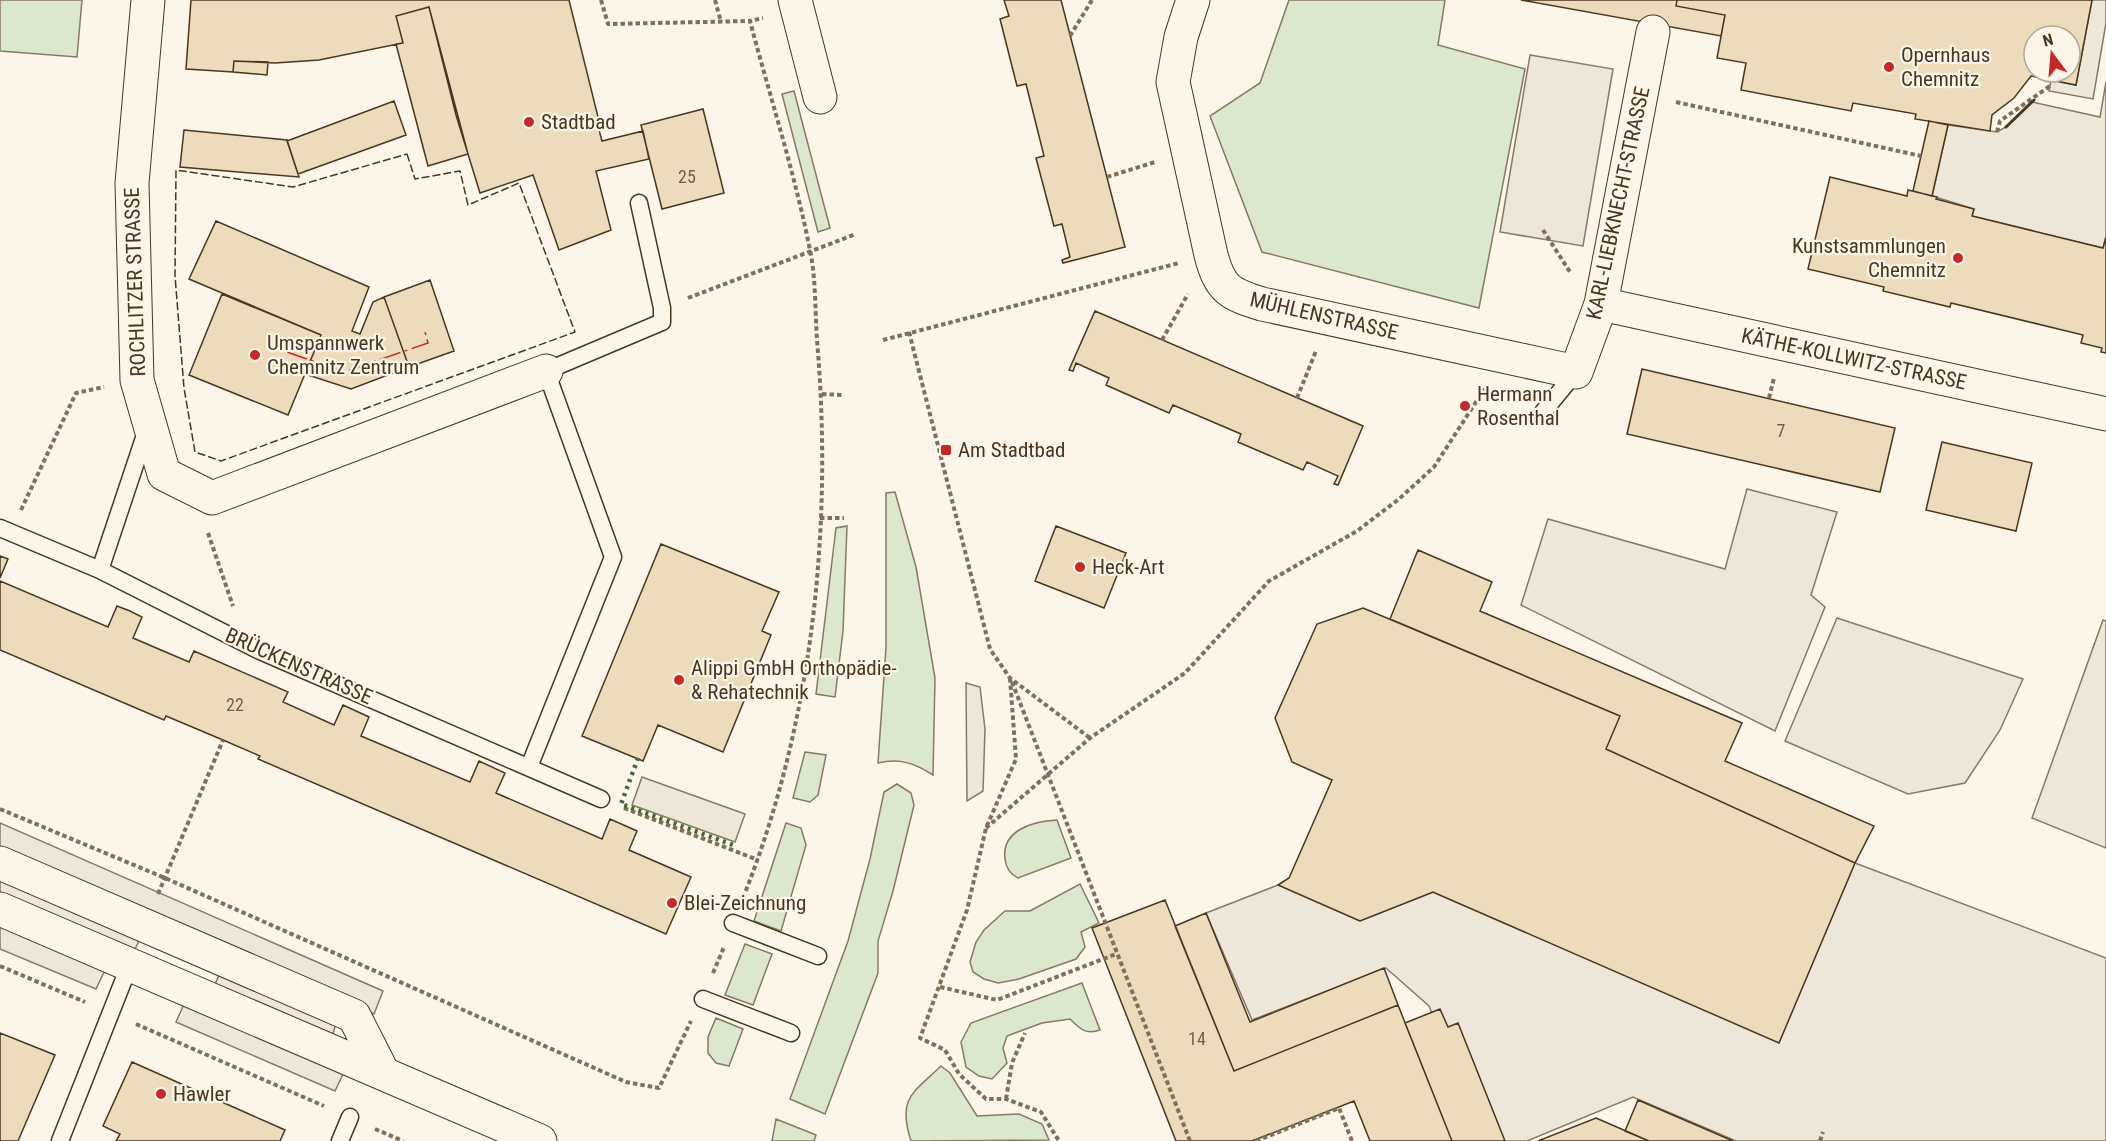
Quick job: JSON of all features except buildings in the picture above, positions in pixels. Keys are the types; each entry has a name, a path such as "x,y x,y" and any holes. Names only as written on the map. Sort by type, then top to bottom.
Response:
{"street":[{"name":"ROCHLITZER STRASSE","path":"148,0 132,183 136,380 164,474 212,498 546,371"},
{"name":"MÜHLENSTRASSE","path":"1193,0 1181,37 1173,82 1211,255 1217,276 1226,289 1262,304 1576,372"},
{"path":"796,5 820,97"},
{"name":"KARL-LIEBKNECHT-STRASSE","path":"1576,372 1603,293 1653,32"},
{"name":"KÄTHE-KOLLWITZ-STRASSE","path":"1603,293 2106,414"},
{"path":"0,863 354,1016 383,1073"},
{"path":"0,909 540,1141"}],"lane":[{"path":"529,767 612,557 546,371 662,322 662,308 639,203"},
{"path":"1543,412 1576,372"},
{"path":"100,570 149,423"},
{"name":"BRÜCKENSTRASSE","path":"5,530 100,570 245,644 601,799"},
{"path":"733,923 818,956"},
{"path":"60,1141 109,1012 130,964"},
{"path":"703,999 791,1033"},
{"path":"340,1141 350,1117"}],"path":[{"path":"601,0 608,24 750,21 796,5"},
{"path":"715,0 721,22"},
{"path":"1070,36 1092,0"},
{"path":"750,21 810,251 822,394 820,518 807,667 777,806"},
{"path":"1997,132 2000,121 2050,86"},
{"path":"1640,94 1921,156"},
{"path":"1107,177 1189,151"},
{"path":"1543,230 1569,272 1603,293"},
{"path":"662,308 856,234"},
{"path":"883,340 1211,255"},
{"path":"1297,398 1329,319"},
{"path":"909,332 990,649 1010,678 1190,1141"},
{"path":"986,828 1090,738 1185,673 1269,581 1357,531 1400,499 1434,467 1505,357"},
{"path":"5,530 76,393 136,380"},
{"path":"822,394 842,395"},
{"path":"820,518 844,518"},
{"path":"206,527 245,644"},
{"path":"1010,678 1090,738"},
{"path":"1010,678 1016,759 986,828 967,910 920,1038 945,1050 959,1074 986,1099 1006,1099 1041,1112 1059,1141"},
{"path":"145,926 223,740"},
{"path":"601,799 758,860"},
{"path":"0,809 165,878 626,1082 659,1088"},
{"path":"940,987 997,1000 1116,954"},
{"path":"0,966 403,1141"},
{"path":"1006,1099 1012,1063 1025,1033"},
{"path":"1256,1141 1339,1108 1352,1141"},
{"path":"1820,1141 1823,1132"}],"green space":[{"path":"0,0 82,0 77,57 0,51"},
{"path":"1289,0 1445,0 1438,45 1525,69 1479,308 1262,252 1210,116 1260,83"},
{"path":"794,91 830,228 818,232 782,94"},
{"path":"895,492 916,567 935,678 933,775 907,763 893,761 878,763 886,647 886,493"},
{"path":"847,526 843,631 835,697 816,694 836,528"},
{"path":"805,752 826,755 818,795 810,802 793,798"},
{"path":"897,784 911,793 914,805 878,941 878,973 825,1114 790,1099 848,941 870,859 884,792"},
{"path":"1057,820 1071,858 1018,878 1013,875 1007,868 1005,859 1008,841 1014,834 1029,825"},
{"path":"786,823 801,828 806,845 781,931 754,921"},
{"path":"1080,884 1099,923 1081,932 1085,947 1076,959 1019,979 998,983 984,979 973,972 970,962 976,942 984,930 1005,911 1030,911"},
{"path":"745,944 772,954 753,1005 725,995"},
{"path":"1082,983 1100,1030 1091,1032 1084,1030 1070,1019 1042,1023 1007,1036 1003,1048 1007,1063 992,1079 979,1076 966,1067 961,1042 971,1023"},
{"path":"716,1018 743,1029 729,1066 716,1063 708,1053 708,1037"},
{"path":"941,1066 950,1073 977,1116 1019,1114 1042,1124 1049,1140 911,1141 907,1127 907,1105 916,1090"},
{"path":"776,1119 816,1135 814,1141 772,1141"}],"shaded area":[{"path":"2092,0 2106,0 2106,23 2093,99 2049,91 2050,84 2082,84 2082,53"},
{"path":"1530,55 1613,69 1583,246 1500,232"},
{"path":"2106,82 2106,237 2103,248 1972,216 1974,209 1932,196 1948,125 1997,132 2006,127 2032,102 2100,117"},
{"path":"1747,489 1837,512 1811,595 1825,607 1775,731 1521,605 1548,519 1725,569"},
{"path":"1837,618 2023,679 2000,730 1965,783 1908,794 1785,741"},
{"path":"2103,620 2106,621 2106,848 2032,818"},
{"path":"966,683 980,687 985,729 983,791 967,801"},
{"path":"642,777 745,814 735,842 632,805"},
{"path":"0,823 383,991 374,1014 0,850"},
{"path":"1855,863 2106,958 2106,1141 1736,1141 1633,1097 1527,1141 1483,1141 1429,1006 1386,968 1252,1020 1206,913 1278,885 1360,921 1433,892 1779,1042"},
{"path":"0,880 140,939 135,949 0,892"},
{"path":"0,924 106,968 96,989 0,949"},
{"path":"220,973 336,1023 333,1034 215,984"},
{"path":"185,1002 345,1070 335,1091 176,1022"}],"hedge":[{"path":"638,758 621,804 736,846"}],"fence":[{"path":"407,154 415,179 460,171 468,205 519,183 575,332 221,461 195,452 184,388 175,276 176,170 293,187 407,154"}],"wall":[{"path":"2006,127 2034,100"}],"power":[{"path":"287,352 344,372 428,343 425,332"}],"place":[{"name":"Opernhaus Chemnitz","path":"1889,67"},
{"name":"Stadtbad","path":"529,122"},
{"name":"Kunstsammlungen Chemnitz","path":"1958,258"},
{"name":"Umspannwerk Chemnitz Zentrum","path":"255,355"},
{"name":"Hermann Rosenthal","path":"1465,406"},
{"name":"Am Stadtbad","path":"946,450"},
{"name":"Heck-Art","path":"1080,567"},
{"name":"Alippi GmbH Orthopädie- & Rehatechnik","path":"679,680"},
{"name":"Blei-Zeichnung","path":"672,903"},
{"name":"Hawler","path":"161,1094"}]}
